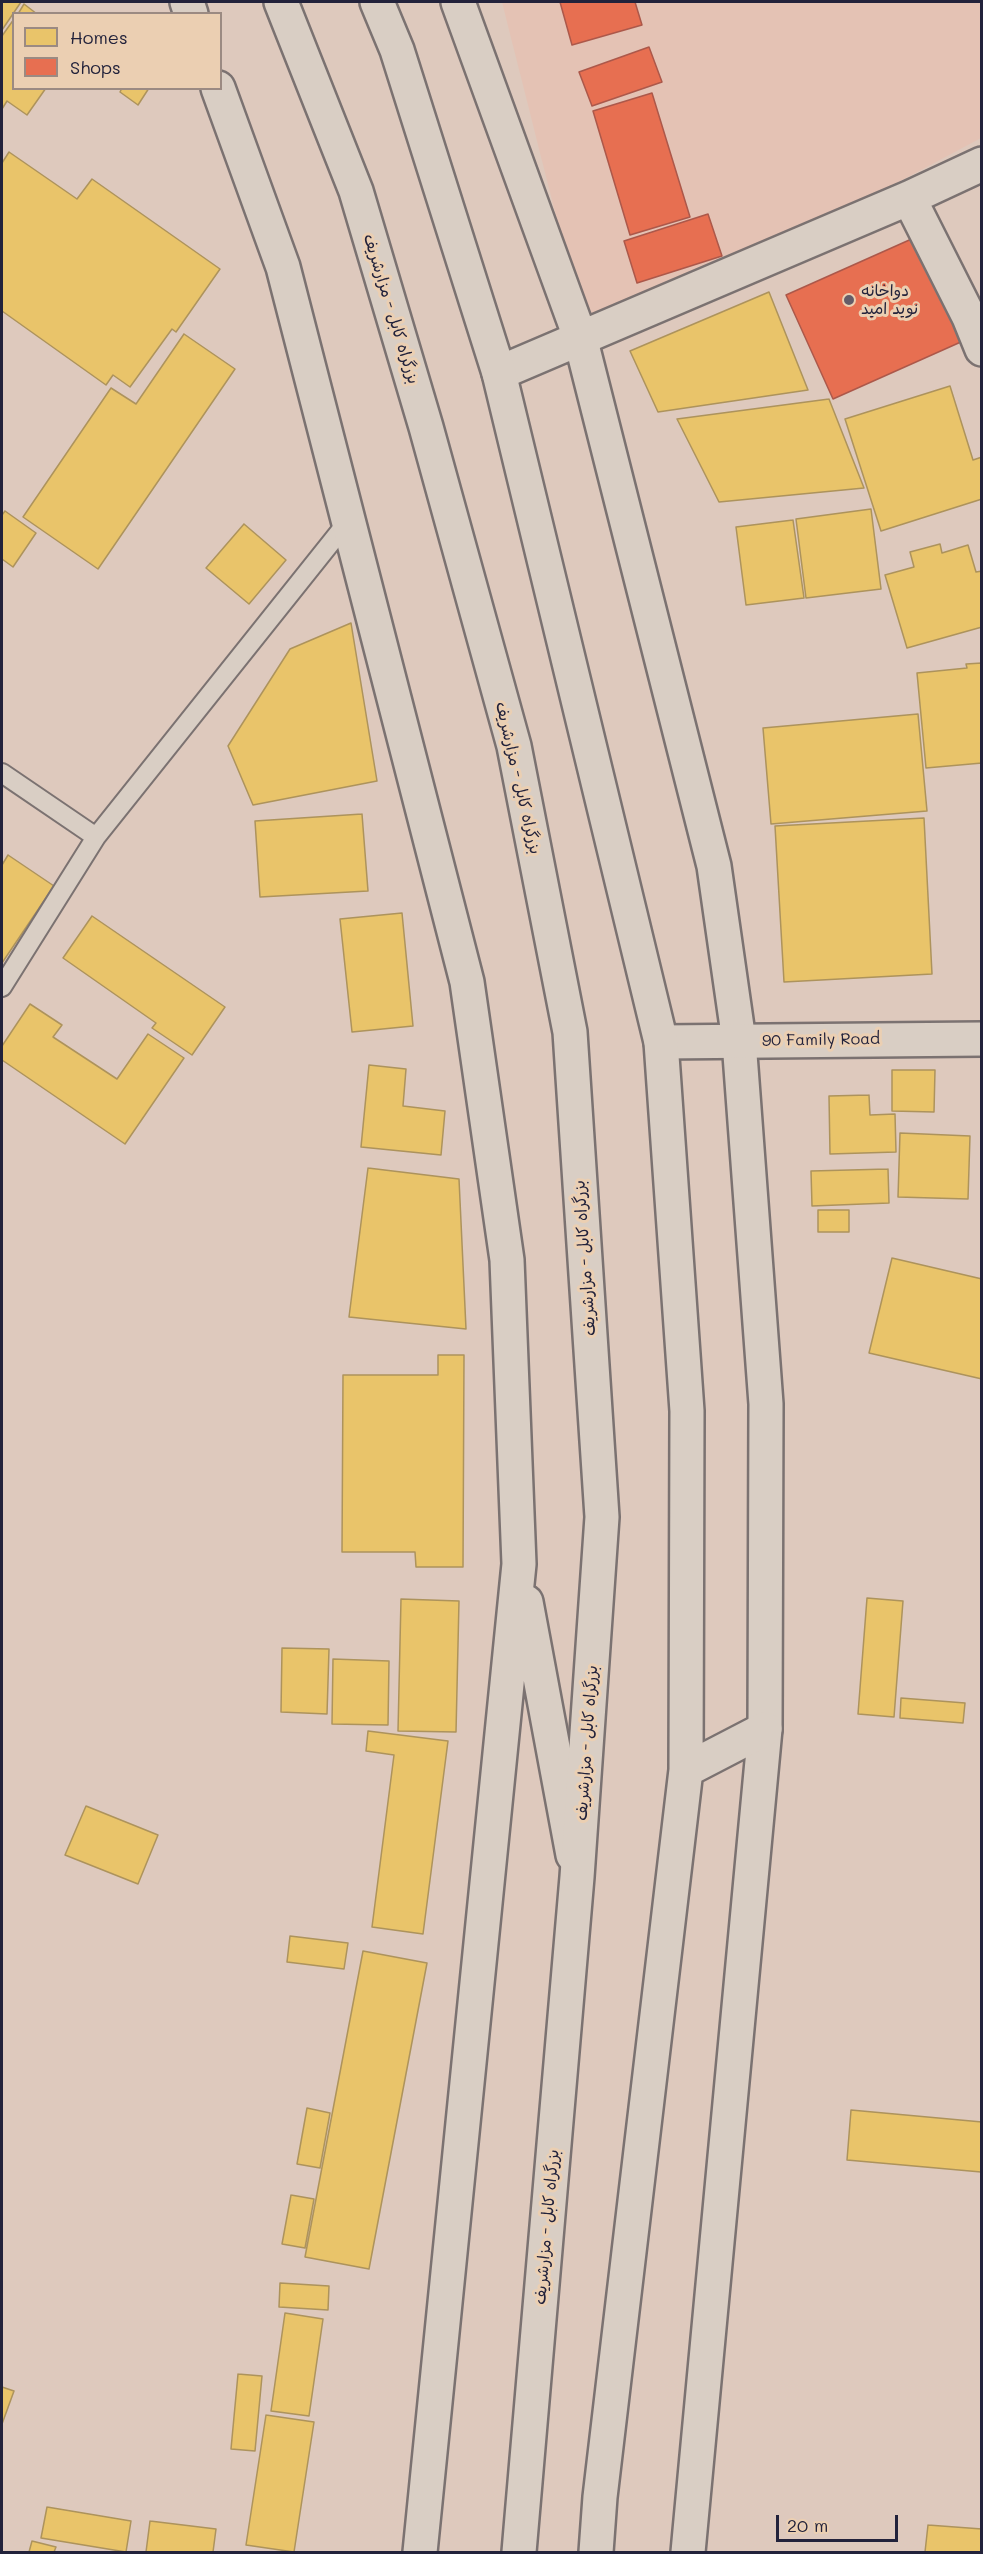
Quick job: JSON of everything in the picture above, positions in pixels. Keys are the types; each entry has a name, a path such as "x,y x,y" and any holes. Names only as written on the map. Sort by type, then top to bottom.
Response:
{"main road":[{"name":"بزرگراه کابل - مزارشریف","path":"281,2 356,191 426,427 514,746 570,1032 602,1517 578,1877 519,2553"},
{"path":"377,2 397,50 499,373 661,1042 687,1411 686,1770 603,2473 596,2553"},
{"path":"458,2 580,338 714,866 739,1041 766,1404 765,1729 688,2553"},
{"path":"219,90 283,267 467,982 507,1260 519,1564 420,2553"},
{"path":"499,373 909,198 981,164"},
{"path":"909,198 975,317 981,349"},
{"name":"90 Family Road","path":"661,1042 981,1039"},
{"path":"519,1564 578,1877"},
{"path":"686,1770 765,1729"}],"lane":[{"path":"2,987 96,837 349,520"},
{"path":"2,773 96,837"}],"shaded area":[{"path":"502,2 981,2 981,138 589,347"}],"building: Homes":[{"path":"2,2 21,2 12,12 2,30"},
{"path":"24,4 34,12 19,12"},
{"path":"12,22 12,90 45,90 27,115 7,101 2,109 2,36"},
{"path":"121,90 148,90 138,105 120,92"},
{"path":"9,152 77,199 92,179 220,269 176,332 172,329 130,387 113,375 106,385 2,311 2,163"},
{"path":"769,292 808,390 658,412 630,351"},
{"path":"184,334 235,369 98,569 23,517 111,388 136,404"},
{"path":"950,386 973,460 982,457 982,499 881,531 845,419"},
{"path":"829,399 864,488 719,502 677,419"},
{"path":"871,509 881,589 806,598 796,519"},
{"path":"5,511 36,533 13,567 2,559 2,515"},
{"path":"793,520 804,598 746,605 736,527"},
{"path":"244,524 286,560 249,604 206,568"},
{"path":"940,544 942,553 968,545 976,572 982,571 982,627 907,648 885,575 914,567 910,552"},
{"path":"351,623 377,781 253,805 228,746 290,649"},
{"path":"982,663 982,763 926,768 917,673 967,668 966,664"},
{"path":"918,714 927,811 771,824 763,728"},
{"path":"362,814 368,891 260,897 255,821"},
{"path":"924,818 932,974 784,982 775,826"},
{"path":"8,855 54,886 2,963 2,865"},
{"path":"402,913 413,1026 352,1032 340,919"},
{"path":"92,916 225,1007 192,1055 152,1028 156,1023 63,958"},
{"path":"30,1004 62,1025 53,1037 117,1079 148,1034 184,1058 125,1144 2,1060 2,1046"},
{"path":"369,1065 406,1069 403,1106 445,1111 441,1155 361,1147"},
{"path":"892,1070 935,1070 934,1112 892,1111"},
{"path":"869,1095 870,1115 895,1114 896,1152 830,1154 829,1096"},
{"path":"900,1133 970,1136 968,1199 898,1197"},
{"path":"368,1168 459,1179 466,1329 349,1317"},
{"path":"888,1169 889,1203 812,1206 811,1171"},
{"path":"818,1210 849,1210 849,1232 818,1232"},
{"path":"892,1258 982,1279 982,1379 869,1353"},
{"path":"438,1355 464,1355 463,1567 416,1567 415,1552 342,1552 343,1375 438,1375"},
{"path":"867,1598 903,1601 894,1717 858,1714"},
{"path":"401,1599 459,1601 456,1732 398,1731"},
{"path":"282,1648 329,1649 327,1714 281,1712"},
{"path":"333,1659 389,1661 388,1725 332,1724"},
{"path":"901,1698 965,1703 963,1723 900,1718"},
{"path":"368,1731 448,1741 423,1934 372,1927 394,1755 366,1751"},
{"path":"86,1806 158,1835 138,1884 65,1855"},
{"path":"290,1936 348,1943 344,1969 287,1962"},
{"path":"363,1951 427,1963 369,2269 305,2257"},
{"path":"307,2108 330,2113 320,2168 297,2164"},
{"path":"851,2110 982,2122 981,2172 847,2160"},
{"path":"291,2195 314,2199 305,2248 282,2244"},
{"path":"280,2283 329,2286 328,2310 279,2307"},
{"path":"285,2313 323,2319 309,2416 271,2411"},
{"path":"238,2374 262,2376 255,2451 231,2449"},
{"path":"2,2387 14,2391 2,2424"},
{"path":"266,2415 314,2422 294,2552 246,2545"},
{"path":"47,2507 131,2521 126,2552 41,2538"},
{"path":"150,2521 216,2529 213,2552 146,2552"},
{"path":"928,2525 982,2529 982,2552 925,2552"},
{"path":"32,2541 56,2547 54,2552 29,2552"}],"building: Shops":[{"path":"560,2 635,2 642,25 572,45"},
{"path":"649,47 662,82 592,106 579,72"},
{"path":"652,93 690,217 630,235 593,111"},
{"path":"708,214 722,256 637,283 624,241"},
{"path":"925,233 972,337 833,399 786,295"}],"place":[{"name":"دواخانه نوید امید","path":"849,300"}]}
